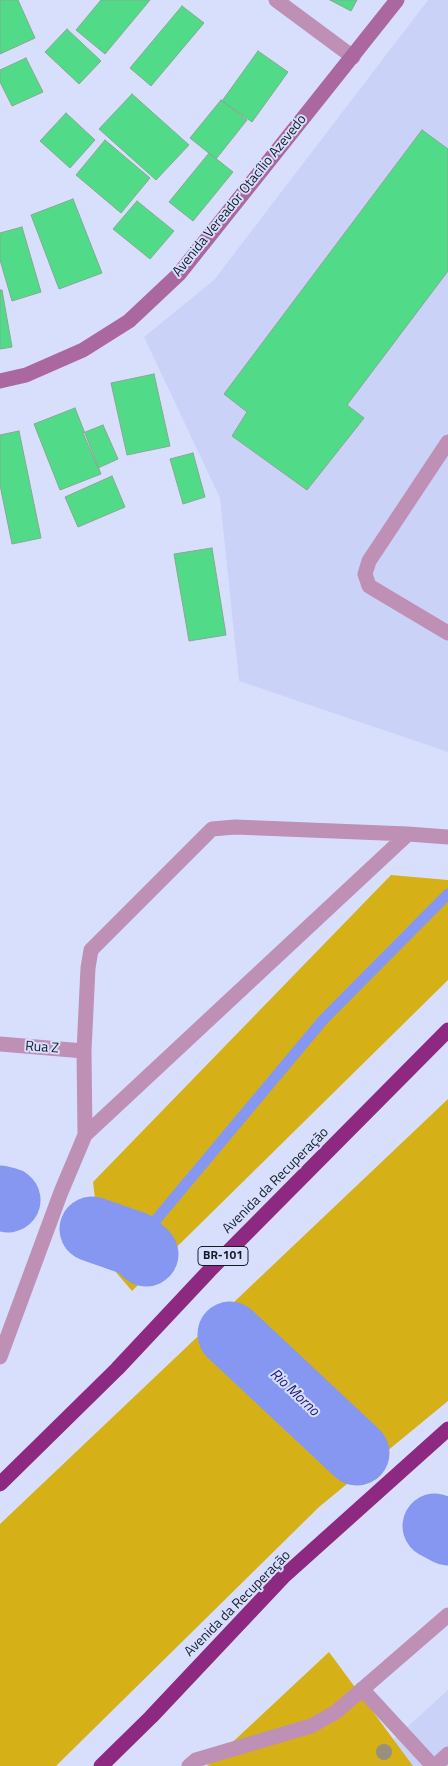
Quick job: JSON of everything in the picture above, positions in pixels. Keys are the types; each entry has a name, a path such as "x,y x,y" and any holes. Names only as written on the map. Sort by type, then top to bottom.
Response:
{"highway":[{"name":"Avenida da Recuperação","path":"0,1484 117,1369 209,1271 448,1030"},
{"name":"Avenida da Recuperação","path":"102,1766 151,1718 283,1577 448,1429"}],"main road":[{"name":"Avenida Vereador Otacílio Azevedo","path":"0,382 26,374 84,350 129,321 179,274 397,0"}],"street":[{"path":"276,0 353,57"},
{"path":"448,442 369,561 365,574 369,586 448,633"},
{"path":"0,1358 61,1192 85,1135 84,1051 88,968 91,950 212,830 235,828 408,834 448,838"},
{"path":"85,1135 408,834"},
{"name":"Rua Z","path":"0,1044 84,1051"},
{"path":"189,1766 196,1760 311,1726 336,1712 448,1616"},
{"path":"362,1689 434,1766 448,1754"}],"shaded area":[{"path":"428,0 448,0 448,752 239,681 220,498 144,337 214,280"},
{"path":"391,875 448,880 448,980 132,1291 102,1256 93,1182"},
{"path":"448,1099 448,1401 319,1507 56,1766 0,1766 0,1524"},
{"path":"329,1652 413,1766 207,1766"},
{"path":"448,1690 448,1766 364,1766"}],"building":[{"path":"0,0 18,0 35,38 0,54"},
{"path":"101,0 150,0 105,54 76,30"},
{"path":"330,0 357,0 351,11"},
{"path":"182,6 204,23 151,86 130,68"},
{"path":"67,29 101,61 79,84 45,52"},
{"path":"258,51 288,72 252,122 222,101"},
{"path":"26,58 43,92 12,106 0,82 0,70"},
{"path":"132,94 189,145 156,180 99,129"},
{"path":"221,100 247,120 216,159 190,138"},
{"path":"66,113 95,140 70,168 40,141"},
{"path":"422,130 448,149 448,271 347,405 364,418 307,490 232,436 247,412 224,394"},
{"path":"105,140 150,178 121,213 76,175"},
{"path":"209,153 233,172 193,221 169,202"},
{"path":"73,199 102,273 59,289 31,215"},
{"path":"137,201 174,231 150,259 113,229"},
{"path":"22,227 41,292 12,301 0,260 0,233"},
{"path":"0,290 2,290 12,347 0,349"},
{"path":"154,374 170,446 127,455 111,383"},
{"path":"75,408 101,474 60,490 34,424"},
{"path":"103,425 118,459 98,468 83,433"},
{"path":"19,431 41,538 12,544 0,485 0,435"},
{"path":"193,453 205,497 183,504 170,459"},
{"path":"112,476 125,507 78,527 65,497"},
{"path":"212,548 226,635 189,641 174,554"}],"waterway":[{"path":"126,1240 155,1221 323,1020 448,894"},
{"name":"Rio Morno","path":"0,1198 8,1200"},
{"name":"Rio Morno","path":"92,1229 135,1244 146,1254"},
{"name":"Rio Morno","path":"230,1334 357,1453"},
{"name":"Rio Morno","path":"435,1526 448,1533"}]}
